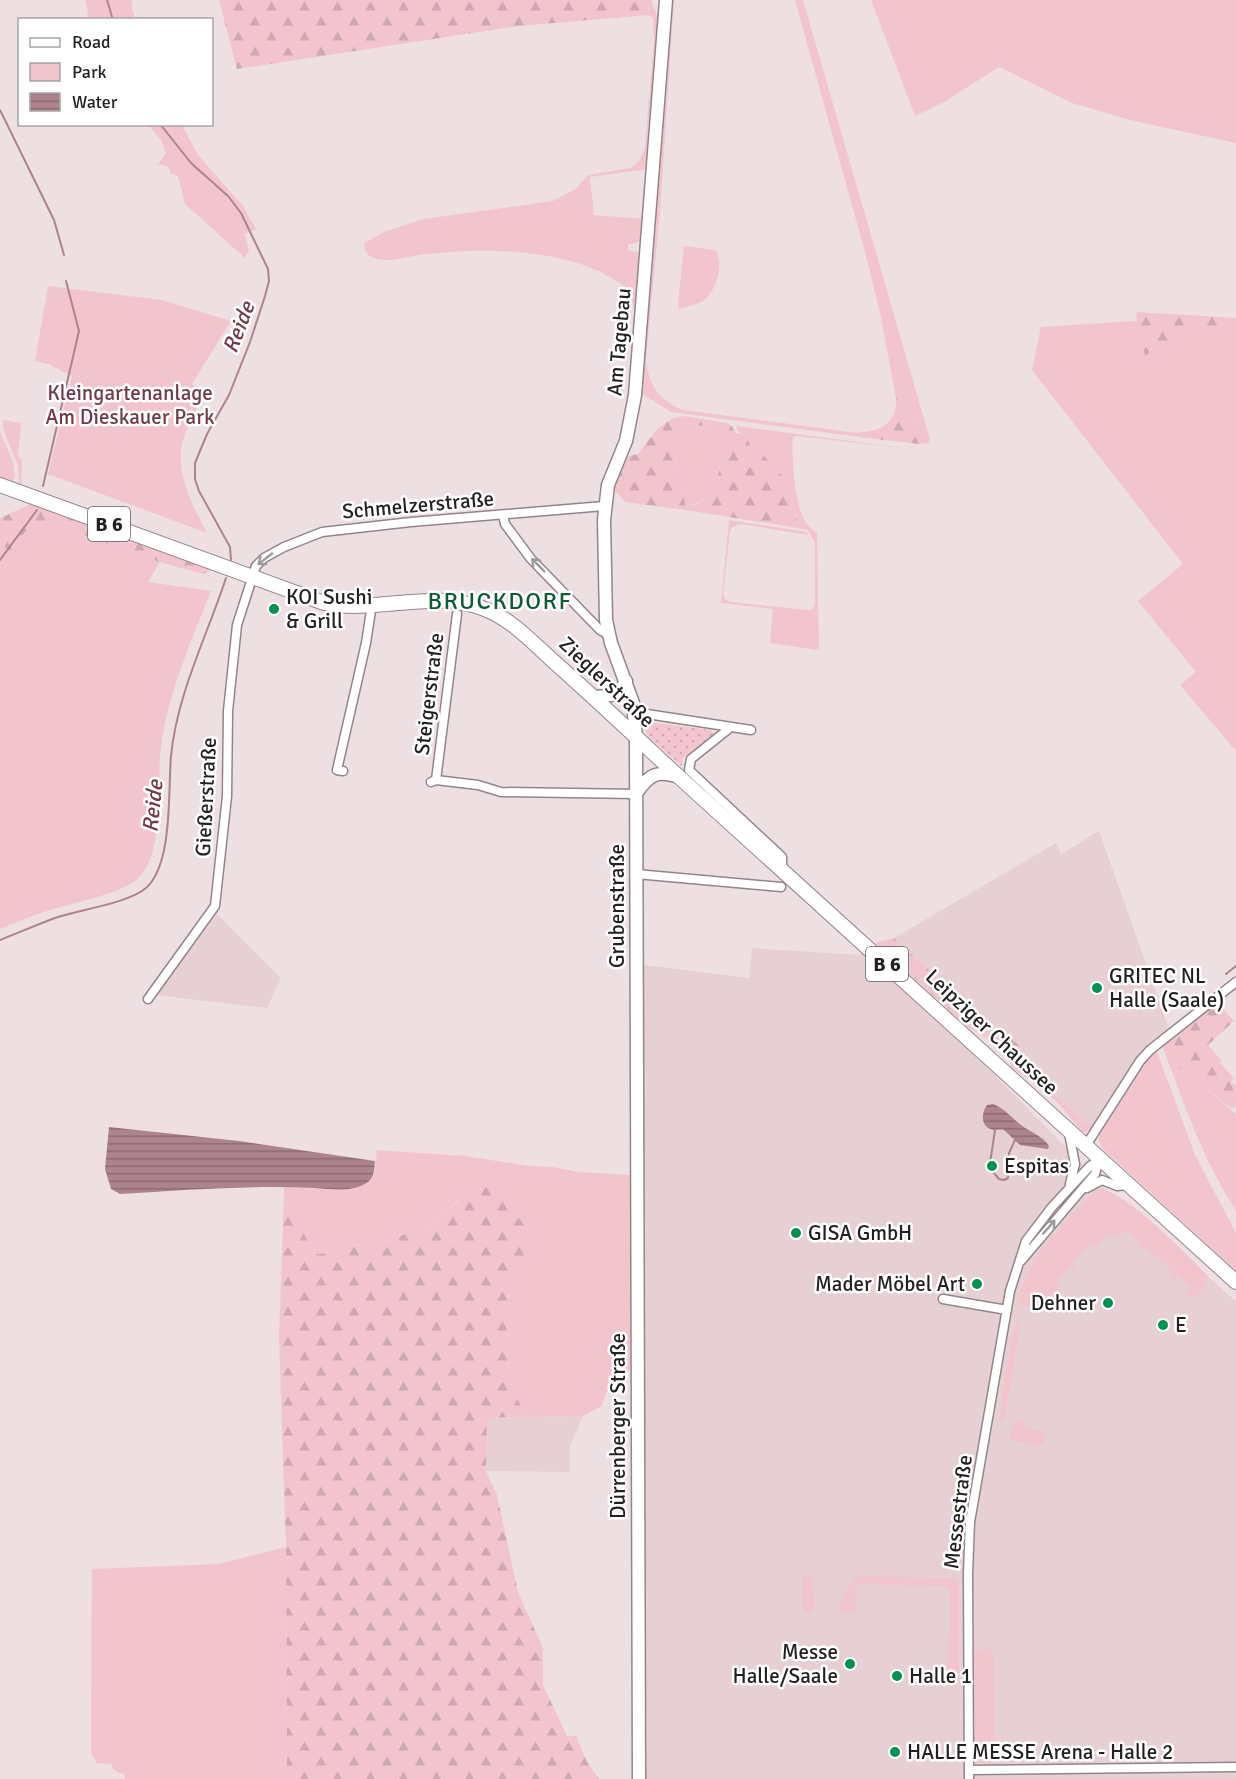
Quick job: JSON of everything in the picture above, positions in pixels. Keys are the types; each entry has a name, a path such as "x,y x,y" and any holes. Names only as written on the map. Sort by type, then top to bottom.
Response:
{"main road":[{"name":"Zieglerstraße","path":"0,485 324,603 348,606 450,602 481,607 502,617 594,697 636,738 684,773 803,888"},
{"name":"Leipziger Chaussee","path":"803,888 1099,1160"},
{"name":"B 6","path":"1099,1160 1236,1282"}],"street":[{"name":"Am Tagebau","path":"636,738 634,712 626,681 609,635 606,610 604,506 608,485 626,441 635,396 666,0"},
{"name":"Schmelzerstraße","path":"253,578 256,566 264,558 321,532 604,506"},
{"path":"503,515 505,524 531,559 600,630 609,635"},
{"name":"Gießerstraße","path":"148,999 215,906 227,796 228,711 237,625 253,578"},
{"path":"343,771 337,770 366,643 372,604"},
{"name":"Steigerstraße","path":"457,614 434,781 478,785 501,792 637,793"},
{"path":"594,697 611,696 618,692 626,681"},
{"path":"634,712 751,730"},
{"path":"637,793 648,778 654,775 684,773 691,759 731,727"},
{"name":"Grubenstraße","path":"636,738 637,1074"},
{"path":"636,874 781,887"},
{"path":"1085,1147 1140,1061 1150,1050 1236,982"},
{"name":"Dürrenberger Straße","path":"637,1074 639,1779"},
{"name":"Messestraße","path":"1067,1190 1075,1164 1069,1132"},
{"name":"Messestraße","path":"1099,1160 1089,1166 1067,1190 1041,1220 1026,1242 1010,1291 970,1522 969,1774 1236,1767"},
{"name":"Messestraße","path":"1020,1261 1095,1174 1099,1160"},
{"name":"Messestraße","path":"1080,1193 1102,1180 1117,1186 1127,1185"},
{"path":"943,1299 1007,1310"}],"shaded area":[{"path":"1099,831 1169,1029 1142,1052 1099,1120 1086,1123 1012,1057 1021,1047 991,1035 982,1028 983,1019 894,938 1056,843 1061,854"},
{"path":"217,914 281,978 267,1008 156,995"},
{"path":"752,948 859,955 862,952 989,1069 1106,1189 1236,1301 1236,1779 643,1779 641,1160 644,965 749,978"},
{"path":"583,1416 570,1446 570,1472 486,1471 487,1418"}],"green space":[{"path":"85,0 132,0 135,18 87,18"},
{"path":"219,0 648,0 649,15 519,26 237,69"},
{"path":"648,0 651,0 660,23 649,169 590,177 594,215 645,219 644,240 628,245 628,250 641,253 639,307 633,305 628,289 608,276 588,267 544,255 472,251 383,260 369,255 364,243 386,231 424,219 553,201 576,189 588,175 630,168 636,164 645,147 654,41 653,18 649,15"},
{"path":"670,0 674,0 660,211 646,360 653,385 662,397 684,410 857,433 876,430 876,439 671,412 641,393"},
{"path":"795,0 803,0 929,436 896,398 881,317 865,252"},
{"path":"871,0 1236,0 1236,143 1134,121 1072,103 999,67 944,102 915,116"},
{"path":"149,126 183,126 198,155 243,206 256,229 244,234 249,249 245,258 185,204 178,176 170,173 169,167 158,164 166,153 161,140"},
{"path":"684,246 715,250 719,269 718,277 708,297 680,309 678,305"},
{"name":"Kleingartenanlage Am Dieskauer Park","path":"48,286 162,300 231,321 192,384 204,394 187,430 181,450 184,482 207,533 48,474 72,376 48,364 35,361"},
{"path":"1137,312 1236,318 1236,335 1230,329 1188,326 1145,356"},
{"path":"1135,321 1231,327 1236,333 1236,751 1180,685 1196,672 1138,601 1183,564 1032,370 1041,327"},
{"path":"896,398 929,436 930,443 876,439 876,430 886,424 894,414"},
{"path":"684,416 727,423 732,426 735,433 745,434 751,447 763,454 784,477 795,511 797,528 692,511 692,506 708,497 715,487 727,439 719,431 696,425 684,426 678,434 676,444 685,510 625,502 612,487 622,461 638,454 652,435 663,425"},
{"path":"2,420 21,423 18,456 22,460 21,486 18,465"},
{"path":"684,426 715,429 724,434 727,439 715,487 708,497 692,505 692,511 685,510 676,455 678,434"},
{"path":"736,426 911,449 793,437 793,467 798,502 805,521 817,533 819,650 770,643 773,609 721,603 729,520 807,532 808,535 741,524 732,527 723,593 725,599 731,602 806,610 812,610 815,604 815,543 808,530 797,528 795,511 784,477 763,454 751,447 745,434 738,432"},
{"path":"0,432 13,462 13,481 0,477"},
{"path":"31,504 212,570 203,574 160,562 44,522 25,532 10,551 0,544 0,518"},
{"path":"44,522 160,562 148,582 211,591 181,668 164,727 156,836 146,868 137,879 119,890 41,913 0,929 0,544 10,551 25,532"},
{"path":"648,722 711,730 714,734 683,758 682,766 648,736 645,727"},
{"path":"894,938 983,1019 982,1028 991,1035 986,1038 969,1028 875,943"},
{"path":"1221,1007 1234,1021 1208,1045 1234,1078 1231,1081 1236,1087 1236,1106 1232,1109 1181,1068 1171,1069 1162,1046 1208,1009"},
{"path":"998,1028 1021,1047 1013,1053 991,1035"},
{"path":"991,1035 1013,1052 1021,1047 1012,1057 1086,1123 1099,1120 1093,1129 1083,1132 1058,1103 1011,1067 1010,1059 1013,1055 997,1041 993,1045 986,1038"},
{"path":"1156,1049 1195,1155 1236,1233 1236,1271 1103,1149 1098,1140 1101,1131 1137,1072"},
{"path":"1181,1067 1236,1114 1236,1211 1199,1142 1171,1069"},
{"path":"377,1150 465,1156 578,1172 630,1175 632,1179 634,1365 609,1388 602,1406 583,1416 521,1417 520,1404 510,1383 505,1343 510,1310 507,1282 511,1273 526,1260 528,1229 511,1209 458,1200 436,1222 421,1231 335,1249 327,1253 318,1254 311,1247 284,1196 284,1187 345,1190 374,1175"},
{"path":"482,1178 507,1184 511,1209 528,1229 531,1246 526,1260 512,1273 507,1282 510,1310 505,1343 510,1383 520,1404 521,1417 487,1418 486,1471 497,1495 518,1592 543,1648 543,1685 567,1736 576,1736 587,1762 599,1779 287,1779 286,1547 279,1338 284,1196 311,1247 318,1254 421,1231 436,1222"},
{"path":"1099,1189 1110,1192 1140,1212 1208,1276 1198,1294 1191,1298 1186,1293 1190,1289 1177,1276 1173,1280 1169,1277 1173,1272 1144,1246 1140,1250 1137,1247 1141,1242 1126,1230 1122,1235 1105,1237 1095,1248 1090,1244 1072,1262 1078,1268 1076,1270 1071,1266 1056,1282 1060,1286 1041,1308 1036,1309 1021,1304 1018,1300 1023,1284 1038,1255 1070,1216 1093,1192"},
{"path":"1016,1321 1020,1327 1005,1418 999,1422 1009,1352"},
{"path":"1014,1420 1025,1422 1025,1428 1045,1432 1043,1444 1037,1446 1010,1440"},
{"path":"286,1547 287,1779 125,1779 125,1774 118,1773 112,1768 112,1764 97,1763 91,1753 92,1569 219,1564"},
{"path":"803,1575 812,1578 815,1608 812,1612 803,1612"},
{"path":"860,1576 957,1578 959,1587 959,1674 954,1677 941,1664 948,1667 950,1592 945,1586 858,1584 856,1611 854,1613 838,1612 849,1588"},
{"path":"979,1649 993,1649 995,1766 981,1763 974,1749 973,1655"}],"water":[{"path":"993,1104 1043,1139 1049,1146 1048,1149 1020,1145 1004,1130 989,1129 983,1120 984,1112 987,1105"},
{"path":"109,1127 239,1141 375,1161 374,1172 368,1182 349,1189 241,1188 120,1194 111,1189 105,1169"}],"waterway":[{"name":"Reide","path":"107,0 112,18"},
{"path":"0,110 54,220 64,255"},
{"name":"Reide","path":"162,126 191,163 228,196 241,213 268,269 269,281 250,342 229,395 207,434 195,463 195,479 199,491 230,547 231,560"},
{"path":"43,486 79,331 66,281"},
{"path":"0,560 37,510"},
{"name":"Reide","path":"0,940 55,918 128,898 146,888 155,877 161,862 168,826 171,756 179,710 226,578"},
{"path":"1226,974 1236,966"},
{"path":"995,1130 989,1170 999,1179 1008,1178 1009,1153 1015,1140"}],"place":[{"name":"KOI Sushi & Grill","path":"274,609"},
{"name":"GRITEC NL Halle (Saale)","path":"1097,988"},
{"name":"Espitas","path":"992,1166"},
{"name":"GISA GmbH","path":"796,1233"},
{"name":"Mader Möbel Art","path":"977,1284"},
{"name":"Dehner","path":"1108,1303"},
{"name":"E","path":"1163,1325"},
{"name":"Messe Halle/Saale","path":"850,1664"},
{"name":"Halle 1","path":"897,1676"},
{"name":"HALLE MESSE Arena - Halle 2","path":"895,1752"}],"district":[{"name":"BRUCKDORF","path":"500,601"}]}
